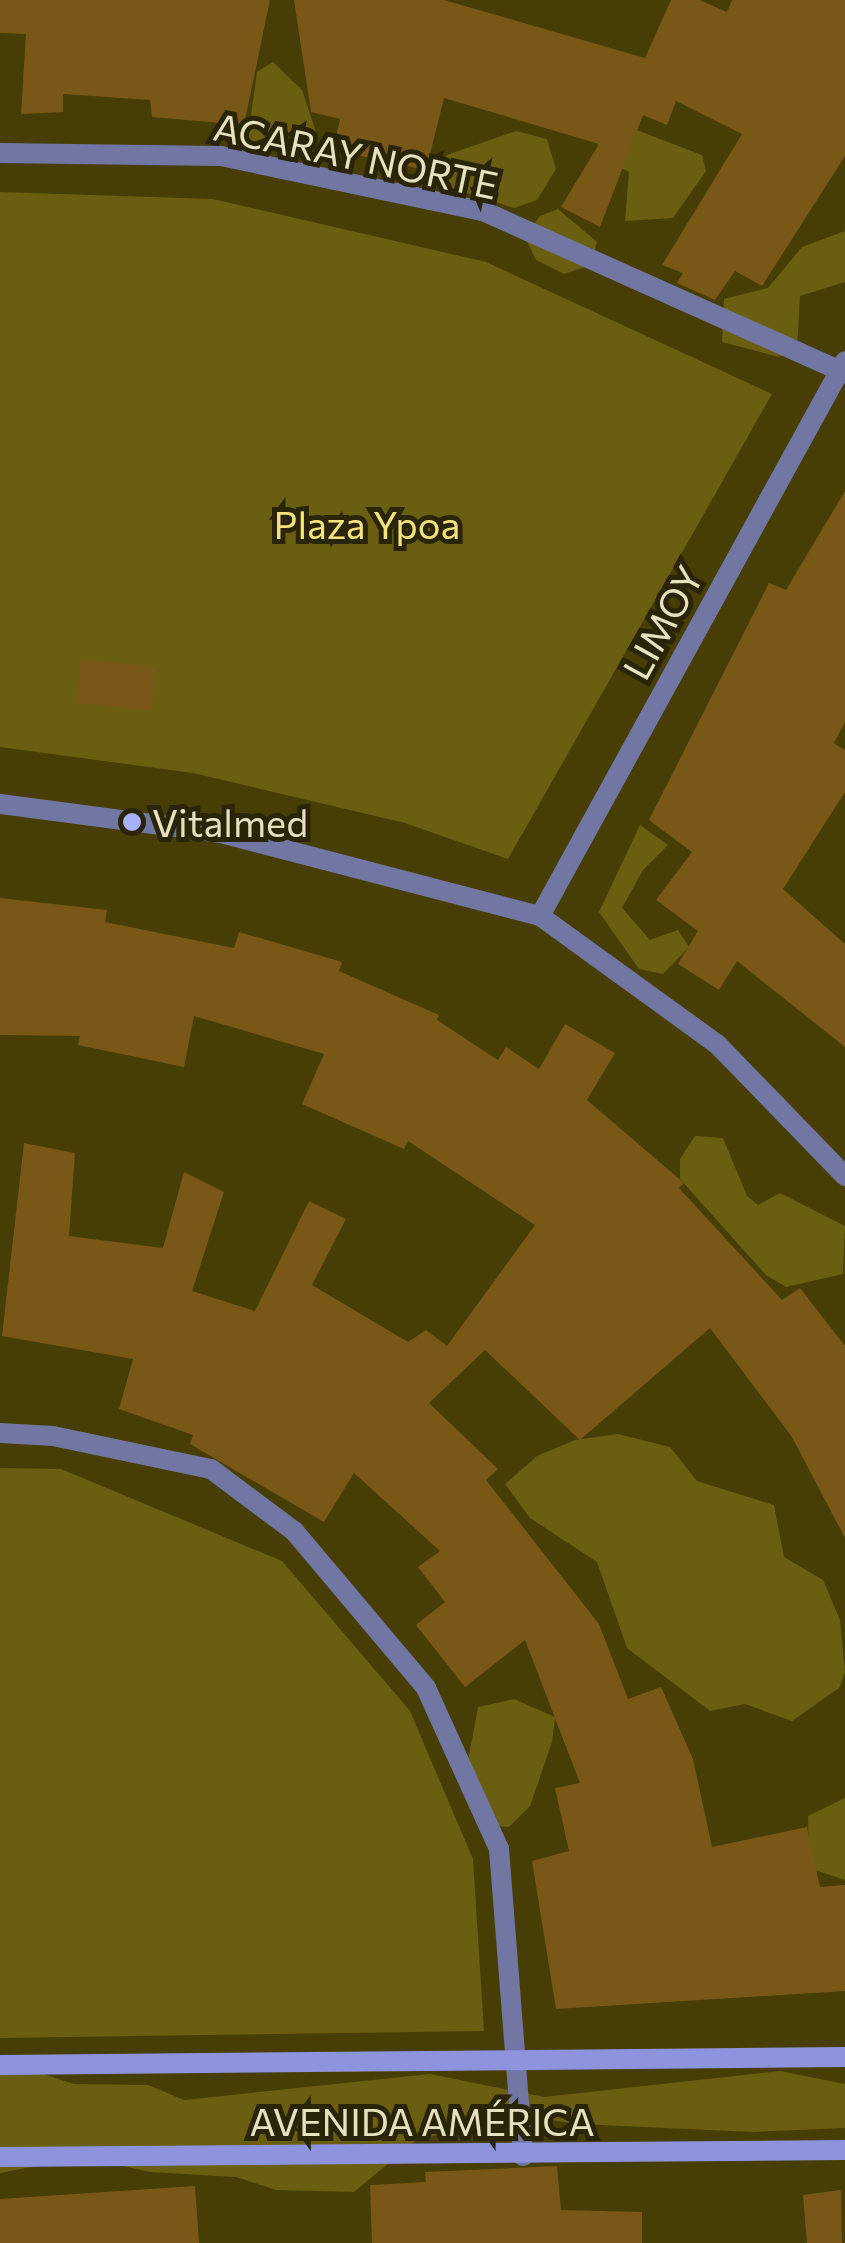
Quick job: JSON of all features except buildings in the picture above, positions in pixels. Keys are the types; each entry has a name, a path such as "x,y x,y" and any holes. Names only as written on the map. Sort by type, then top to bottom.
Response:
{"main road":[{"name":"AVENIDA AMÉRICA","path":"0,2065 845,2058"},
{"name":"AVENIDA AMÉRICA","path":"0,2157 523,2156 845,2150"}],"street":[{"name":"ACARAY NORTE","path":"0,154 221,156 484,211 844,368"},
{"name":"LIMOY","path":"540,916 844,368"},
{"path":"0,804 221,834 540,916 716,1044 845,1176"},
{"path":"0,1433 53,1436 211,1468 294,1531 426,1688 499,1849 519,2059 523,2156"}],"green space":[{"path":"273,62 302,90 316,132 305,150 274,145 261,158 248,149 249,129 257,72"},
{"path":"613,121 702,155 706,171 673,218 625,221 629,172 601,157 597,141"},
{"path":"516,131 547,139 556,169 537,200 514,208 435,183 433,164 447,155"},
{"name":"Plaza Ypoa","path":"0,192 213,199 486,262 772,394 508,859 405,823 193,773 0,747"},
{"path":"558,209 597,242 591,265 564,274 536,260 525,237 540,216"},
{"path":"845,231 845,282 800,296 797,349 779,357 722,342 724,299 768,288 802,247"},
{"path":"640,825 668,845 643,870 622,908 650,940 678,930 689,947 663,974 639,969 599,912"},
{"path":"695,1136 723,1138 747,1196 758,1205 780,1193 845,1226 843,1274 786,1287 766,1275 680,1179 680,1159"},
{"path":"618,1434 670,1447 697,1481 774,1505 784,1557 823,1580 840,1620 845,1672 839,1688 792,1721 745,1704 710,1711 627,1648 597,1562 530,1518 505,1484 537,1456 575,1440"},
{"path":"0,1468 61,1469 282,1561 410,1711 473,1859 484,2031 0,2038"},
{"path":"514,1699 555,1717 552,1742 530,1806 509,1827 495,1826 467,1766 478,1707"},
{"path":"845,1798 845,1880 809,1868 808,1816"},
{"path":"0,2060 74,2084 148,2085 184,2100 430,2074 544,2097 780,2071 845,2084 845,2128 753,2132 578,2124 491,2111 474,2126 417,2140 354,2192 276,2190 236,2177 150,2172 82,2157 0,2173"}],"place":[{"name":"Vitalmed","path":"132,822"}]}
